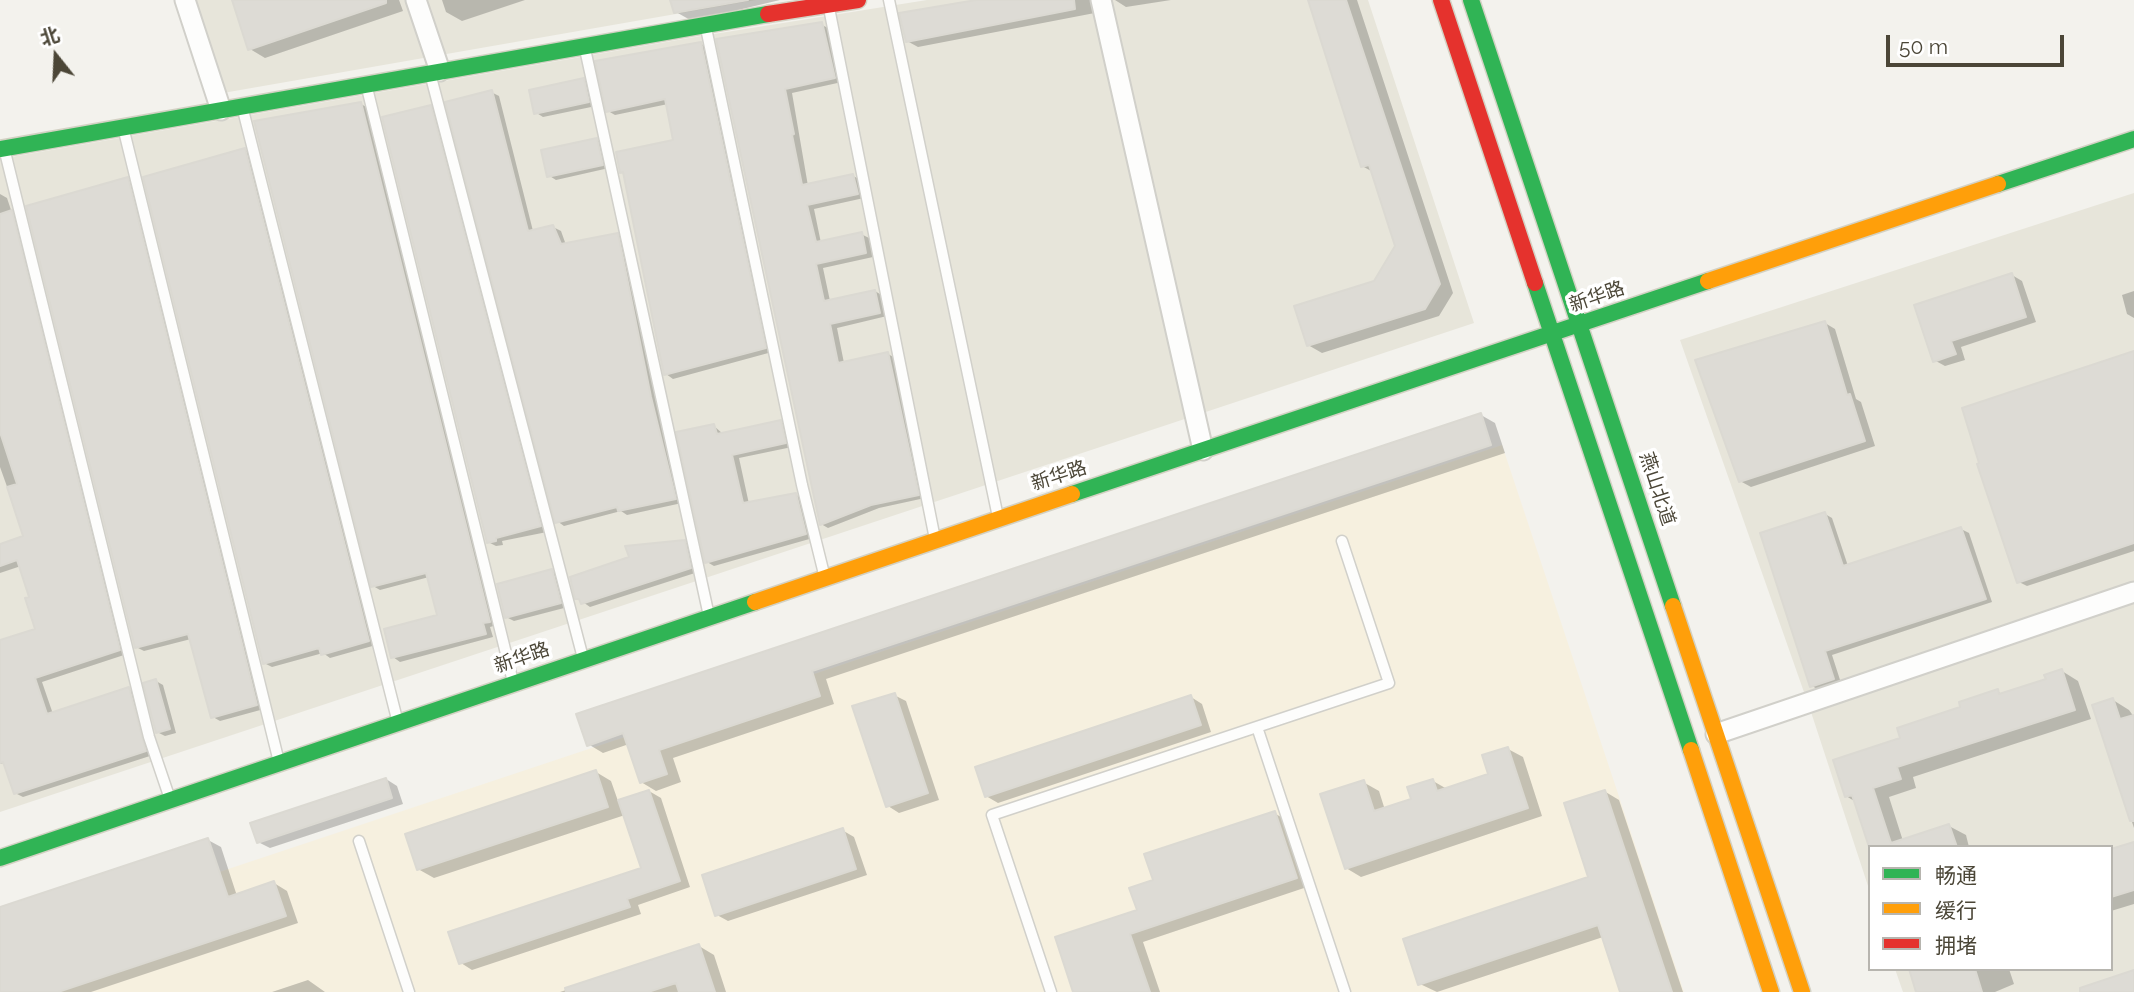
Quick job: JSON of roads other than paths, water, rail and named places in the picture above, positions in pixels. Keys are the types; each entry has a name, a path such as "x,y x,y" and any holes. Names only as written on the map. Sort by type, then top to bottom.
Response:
{"main road":[{"path":"2,148 705,24 858,0"},
{"path":"1441,0 1771,992"},
{"name":"燕山北道","path":"1471,0 1802,992"},
{"name":"新华路","path":"0,858 825,577 2134,139"}],"street":[{"path":"185,0 221,110"},
{"path":"416,0 435,72"},
{"path":"1101,0 1203,450"},
{"path":"1716,734 2134,592"}],"lane":[{"path":"889,0 998,519"},
{"path":"829,4 935,540"},
{"path":"705,24 802,485 825,577"},
{"path":"584,46 709,617"},
{"path":"435,72 583,659"},
{"path":"366,84 513,683"},
{"path":"242,106 398,722"},
{"path":"123,127 279,763"},
{"path":"2,148 149,737 170,800"},
{"path":"1051,992 992,815 1389,683 1342,541"},
{"path":"1256,727 1345,992"},
{"path":"359,841 410,992"}]}
